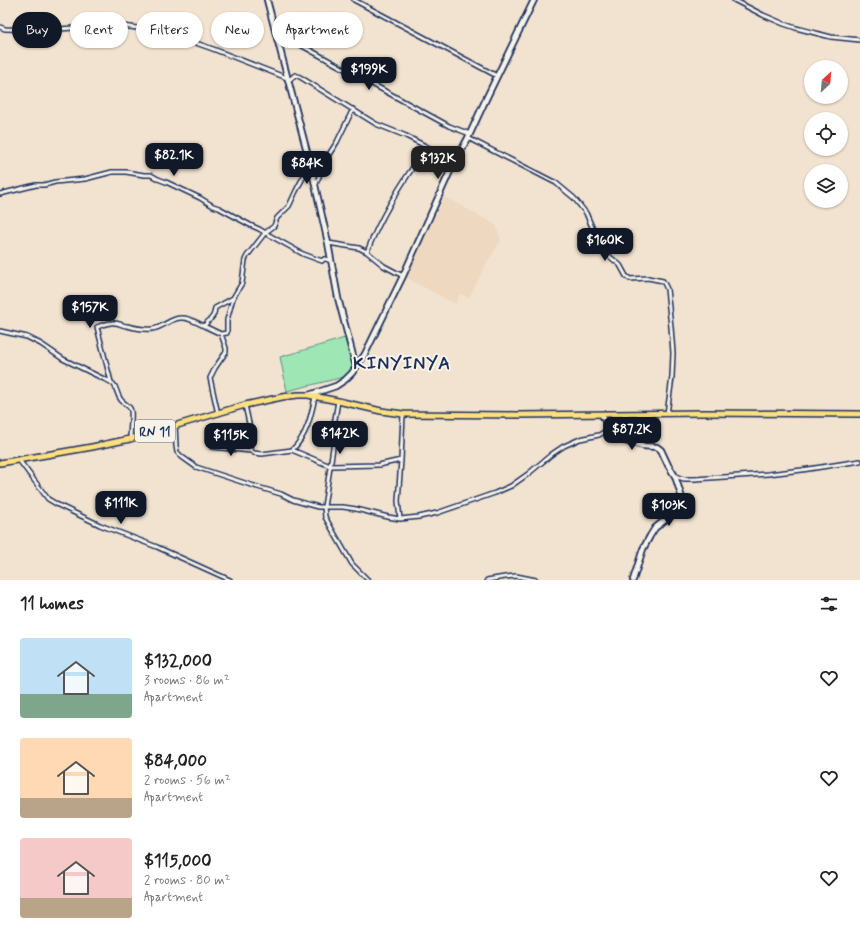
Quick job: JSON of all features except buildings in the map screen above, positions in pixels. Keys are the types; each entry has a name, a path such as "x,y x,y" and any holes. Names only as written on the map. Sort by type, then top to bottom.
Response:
{"main road":[{"path":"267,0 272,19"},
{"path":"308,395 336,386 349,377 365,354 403,276 451,169 469,136 534,0"},
{"path":"280,48 311,167 328,243 338,298 356,367"},
{"name":"RN 11","path":"0,463 130,439 245,405 282,396 308,395 381,411 403,414 860,414"},
{"path":"602,415 609,429 618,437 625,441 643,446 657,447 663,452 668,465 675,476 682,498 682,503 679,509 655,528 650,536 643,549 634,580"}],"street":[{"path":"354,0 497,76"},
{"path":"734,0 763,15 796,28 831,37 860,40"},
{"path":"0,27 5,29 45,30 116,25 173,35 200,44 288,80 297,75 376,124 406,136 443,155 451,169"},
{"path":"306,48 556,183 574,198 586,213 596,239 602,249 620,265 626,276 630,279 648,278 663,281 667,290 673,353 672,377 667,414"},
{"path":"315,186 326,159 337,142 353,109"},
{"path":"367,252 385,213 416,162 427,147"},
{"path":"110,382 97,327 109,323 116,323 132,327 154,329 161,327 175,318 182,317 189,318 221,334 227,334 227,320 233,298 242,283 245,260 247,256 266,233 274,226 277,218 289,206 307,170 311,167"},
{"path":"0,194 36,185 85,179 112,172 151,175 237,217 311,258 322,261 326,259 331,262"},
{"path":"328,243 359,248 367,252 384,266 403,276"},
{"path":"204,326 214,315 215,308 233,298"},
{"path":"0,331 27,337 41,344 63,359 110,382 115,386 121,400 128,405 131,411 130,439"},
{"path":"218,414 210,378 226,352 221,334"},
{"path":"292,450 298,444 307,428 311,418 315,397"},
{"path":"338,401 334,425 334,441 324,507 325,517 352,564 368,580"},
{"path":"245,405 250,428 251,451"},
{"path":"400,519 398,502 403,414"},
{"path":"175,425 176,446 178,452 182,457 196,467 318,507 343,507 388,518 400,519 437,513 495,493 511,486 564,446 580,439 599,435 609,429"},
{"path":"212,447 251,451 262,454 292,450 330,466 379,465 401,460"},
{"path":"18,460 48,499 58,505 100,525 156,547 230,580"},
{"path":"675,476 684,479 695,479 768,474 860,461"},
{"path":"487,580 516,576 536,580"}],"shaded area":[{"path":"445,197 496,225 501,241 486,264 469,298 460,294 455,304 405,277"}],"green space":[{"path":"345,338 353,367 348,376 287,391 280,357"}],"district":[{"name":"KINYINYA","path":"402,363"}]}
